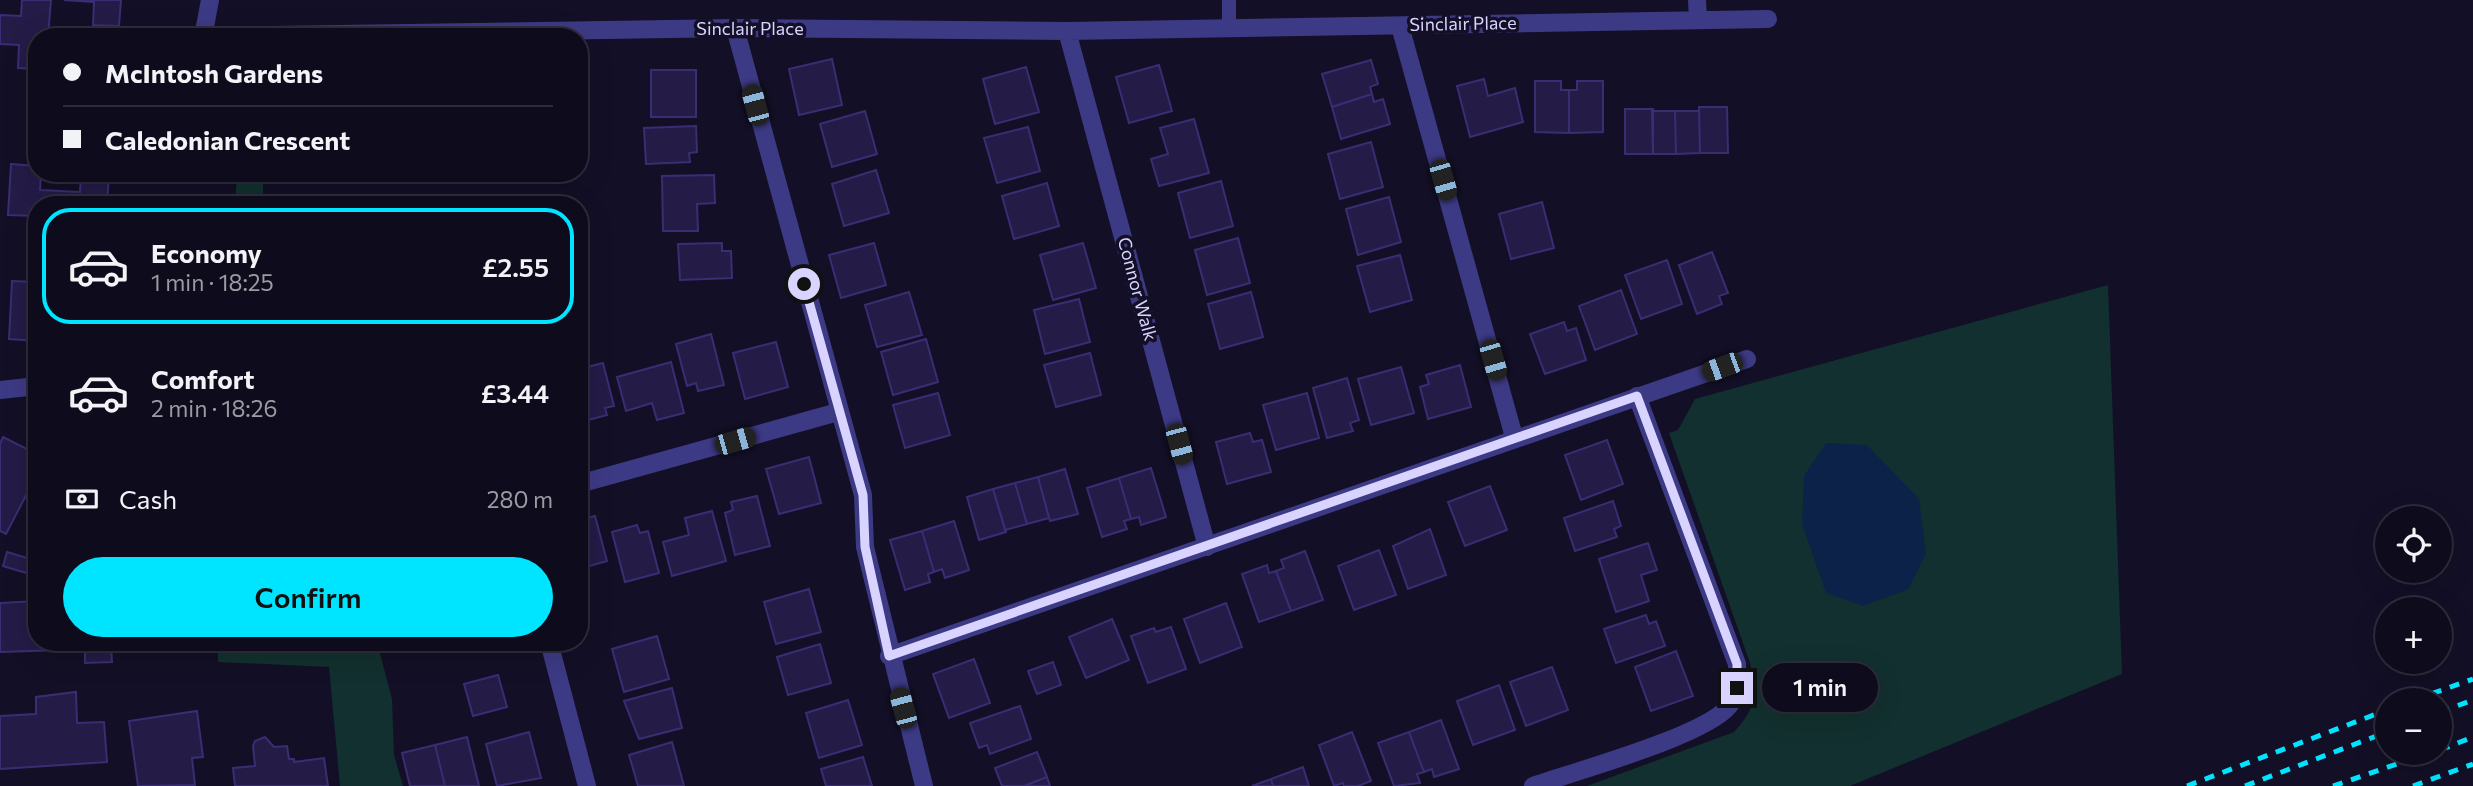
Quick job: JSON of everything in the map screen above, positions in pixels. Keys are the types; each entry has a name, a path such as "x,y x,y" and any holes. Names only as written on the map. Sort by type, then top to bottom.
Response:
{"street":[{"path":"205,28 210,0"},
{"path":"1697,0 1698,19"},
{"name":"Sinclair Place","path":"588,30 735,28 1067,31 1229,26 1400,26 1768,19"},
{"path":"1400,26 1514,437"},
{"path":"735,28 838,412 863,495 865,547 889,656 924,786"},
{"name":"Connor Walk","path":"1067,31 1207,547"},
{"path":"889,656 1207,547 1514,437 1747,359"},
{"path":"0,390 28,387"},
{"path":"1534,786 1706,726 1731,704 1737,688 1737,664 1637,396"},
{"path":"588,481 838,412"},
{"path":"551,651 587,786"}],"lane":[{"path":"1228,0 1229,26"}],"green space":[{"path":"236,182 263,182 263,196 236,196"},
{"path":"2108,285 2122,674 1850,786 1587,786 1734,732 1751,708 1754,683 1750,663 1669,433 1678,430 1695,399"},
{"path":"218,651 379,651 392,699 394,755 403,786 340,786 329,667 218,662"}],"water":[{"path":"1826,443 1867,445 1919,499 1926,553 1909,589 1863,606 1826,593 1802,524 1804,476"}],"building":[{"path":"22,0 51,0 49,28 28,28 28,69 18,68 19,45 0,44 0,15 21,16"},
{"path":"64,0 121,0 119,26 93,25 94,2"},
{"path":"832,59 842,105 799,115 789,69"},
{"path":"1371,60 1378,84 1370,87 1372,94 1332,107 1322,74"},
{"path":"1159,65 1172,111 1129,123 1116,77"},
{"path":"1026,67 1039,112 995,124 983,79"},
{"path":"651,70 696,70 696,117 651,117"},
{"path":"1484,79 1488,96 1515,88 1523,122 1470,137 1457,86"},
{"path":"1535,81 1561,81 1561,90 1569,90 1569,133 1535,132"},
{"path":"1577,81 1603,81 1603,132 1569,133 1569,90 1577,90"},
{"path":"1372,94 1374,102 1383,99 1390,124 1341,139 1332,107"},
{"path":"1699,107 1727,107 1728,153 1700,153"},
{"path":"1625,109 1653,109 1653,154 1625,154"},
{"path":"865,111 877,154 832,167 820,124"},
{"path":"1652,111 1675,111 1676,154 1653,154"},
{"path":"1675,111 1699,111 1700,153 1676,154"},
{"path":"1194,119 1209,173 1159,186 1151,159 1168,154 1160,128"},
{"path":"696,126 697,152 689,153 690,162 646,164 644,128"},
{"path":"1028,127 1040,171 997,183 984,138"},
{"path":"1371,142 1383,187 1340,199 1328,154"},
{"path":"11,164 28,165 28,182 40,182 40,190 80,192 81,182 108,182 108,196 28,196 28,216 8,215"},
{"path":"876,170 889,213 844,226 832,184"},
{"path":"714,175 715,203 697,204 698,231 663,231 662,176"},
{"path":"1221,181 1233,226 1190,238 1178,193"},
{"path":"1047,183 1059,226 1014,239 1002,196"},
{"path":"1389,197 1401,242 1358,255 1346,209"},
{"path":"1542,202 1554,248 1511,259 1499,214"},
{"path":"1238,238 1250,283 1207,295 1195,250"},
{"path":"722,243 722,251 731,251 732,278 680,280 678,244"},
{"path":"874,243 886,285 841,298 829,255"},
{"path":"1083,243 1096,288 1053,300 1040,255"},
{"path":"1712,252 1728,293 1719,296 1722,304 1697,314 1679,265"},
{"path":"1400,255 1412,300 1370,312 1357,266"},
{"path":"1667,260 1682,304 1641,319 1625,275"},
{"path":"12,281 28,282 28,340 9,339"},
{"path":"1621,290 1637,334 1595,350 1579,306"},
{"path":"909,292 922,335 877,347 865,305"},
{"path":"1251,292 1263,337 1220,349 1208,304"},
{"path":"1079,299 1090,342 1045,354 1034,310"},
{"path":"1564,322 1567,331 1576,328 1586,360 1545,374 1530,334"},
{"path":"711,334 724,385 698,391 696,383 687,386 676,344"},
{"path":"926,339 938,382 893,395 881,352"},
{"path":"776,342 788,387 745,399 733,353"},
{"path":"1090,353 1101,395 1056,407 1044,365"},
{"path":"671,362 684,413 657,420 652,403 626,411 617,377"},
{"path":"603,363 614,406 605,408 607,415 588,420 588,367"},
{"path":"1460,365 1471,407 1428,419 1420,387 1429,384 1426,375"},
{"path":"1401,367 1414,413 1371,425 1358,379"},
{"path":"1347,378 1359,420 1350,423 1353,431 1327,438 1313,388"},
{"path":"938,393 950,435 905,448 893,405"},
{"path":"1307,393 1319,438 1276,450 1263,405"},
{"path":"1250,433 1253,442 1262,440 1271,472 1227,484 1216,442"},
{"path":"3,437 28,450 28,492 6,534 0,531 0,444"},
{"path":"1607,440 1623,484 1581,500 1565,455"},
{"path":"809,457 821,503 779,514 766,469"},
{"path":"1151,468 1166,517 1141,525 1139,517 1131,519 1119,478"},
{"path":"1065,469 1078,514 1050,521 1038,477"},
{"path":"1038,477 1049,518 1027,524 1015,483"},
{"path":"1119,478 1131,519 1124,521 1127,529 1102,537 1087,488"},
{"path":"1015,483 1027,524 1005,530 993,489"},
{"path":"1490,486 1507,530 1465,546 1448,502"},
{"path":"993,489 1006,532 979,540 967,497"},
{"path":"757,496 770,546 735,555 725,513 733,510 731,502"},
{"path":"1613,501 1621,526 1614,529 1617,537 1575,551 1564,518"},
{"path":"712,511 726,561 672,576 663,542 689,535 685,518"},
{"path":"595,516 607,561 588,566 588,518"},
{"path":"954,521 969,570 945,578 942,569 934,572 922,531"},
{"path":"637,525 640,533 648,531 659,573 625,582 612,532"},
{"path":"1430,529 1446,575 1408,589 1393,546"},
{"path":"922,531 934,572 928,574 930,582 905,590 890,540"},
{"path":"1648,543 1657,570 1641,575 1649,601 1616,612 1599,559"},
{"path":"1379,550 1396,595 1354,610 1338,566"},
{"path":"1305,551 1323,600 1291,611 1276,571 1284,568 1281,560"},
{"path":"7,552 28,558 28,574 3,566"},
{"path":"1267,565 1269,573 1276,571 1291,611 1259,622 1242,574"},
{"path":"809,589 821,632 776,644 764,602"},
{"path":"28,601 28,651 31,651 0,652 0,603"},
{"path":"1226,603 1242,647 1200,663 1184,619"},
{"path":"1646,615 1649,624 1656,621 1665,646 1616,663 1604,629"},
{"path":"1112,619 1129,660 1086,678 1069,637"},
{"path":"1171,627 1186,669 1148,683 1131,636 1154,628 1156,632"},
{"path":"657,636 669,679 624,692 612,649"},
{"path":"820,644 831,683 788,695 777,657"},
{"path":"85,651 111,651 112,662 85,663"},
{"path":"1676,651 1693,696 1651,711 1635,667"},
{"path":"974,659 990,703 949,718 933,674"},
{"path":"1053,662 1061,685 1037,694 1028,671"},
{"path":"1552,667 1568,710 1526,726 1510,682"},
{"path":"498,675 507,707 473,716 464,684"},
{"path":"1499,685 1515,730 1473,745 1457,701"},
{"path":"672,688 682,728 639,739 624,701"},
{"path":"76,692 77,723 104,722 107,762 0,769 0,716 36,714 36,697"},
{"path":"848,700 862,745 819,758 806,713"},
{"path":"1020,706 1031,739 990,754 987,745 979,748 970,723"},
{"path":"197,711 203,757 192,758 195,785 138,786 129,721"},
{"path":"1441,720 1459,769 1434,777 1432,769 1424,772 1409,732"},
{"path":"529,732 541,778 497,786 486,744"},
{"path":"1352,732 1371,781 1358,786 1344,786 1343,783 1334,786 1319,745"},
{"path":"1409,732 1424,772 1417,774 1420,783 1394,786 1378,743"},
{"path":"265,737 274,747 287,746 289,759 294,759 294,762 324,758 328,786 235,786 233,768 255,766 253,746 255,741"},
{"path":"467,737 479,786 445,786 435,745"},
{"path":"672,742 684,786 638,786 629,755"},
{"path":"435,745 445,786 410,786 402,753"},
{"path":"1037,752 1047,777 1024,786 1002,786 995,768"},
{"path":"863,757 872,786 826,786 821,769"},
{"path":"1303,767 1309,786 1273,786 1271,779"},
{"path":"1047,777 1050,786 1024,786"},
{"path":"1271,779 1273,786 1252,786"}],"railway":[{"path":"2448,688 2473,679"},
{"path":"2452,708 2473,700"},
{"path":"2187,786 2375,715"},
{"path":"2245,786 2375,737"},
{"path":"2452,745 2473,737"},
{"path":"2413,786 2473,764"},
{"path":"2333,786 2394,765"}],"route":[{"path":"804,284 863,495 865,547 889,656 1637,396 1737,664 1737,688"}]}
